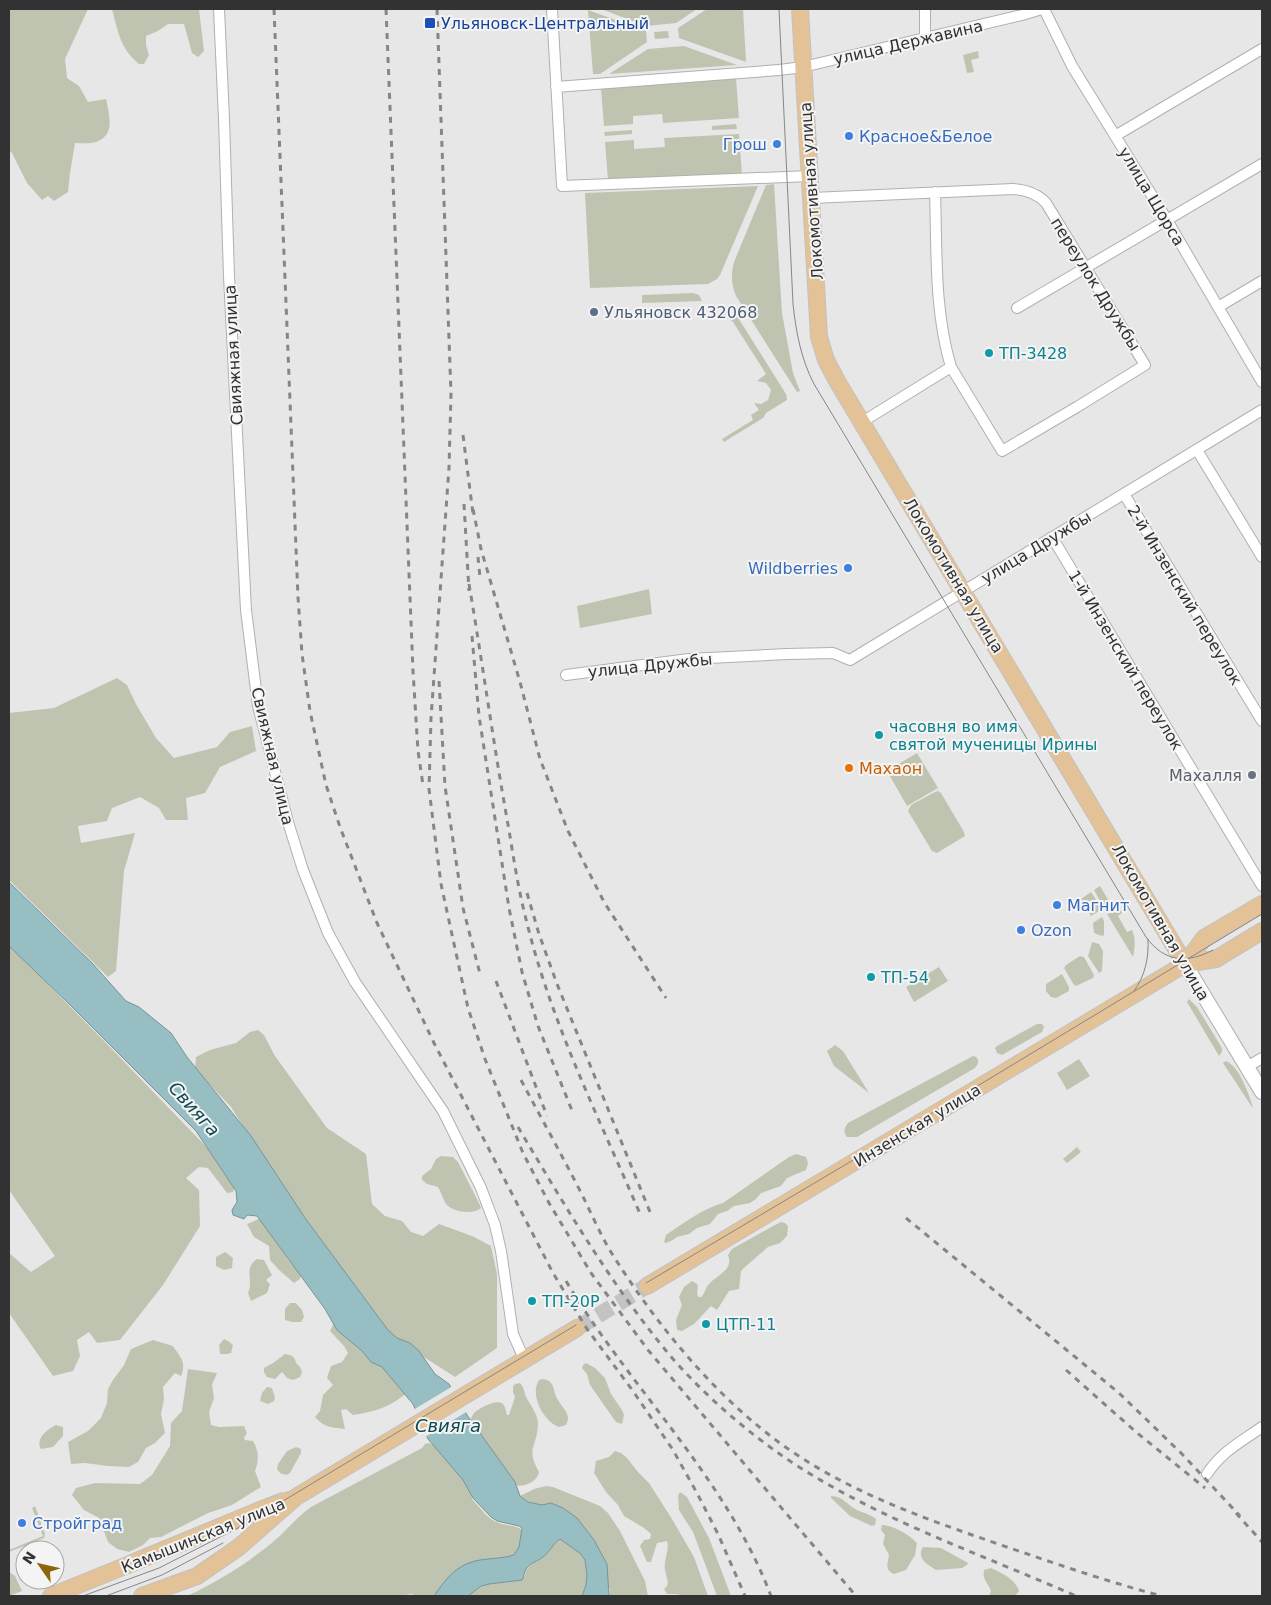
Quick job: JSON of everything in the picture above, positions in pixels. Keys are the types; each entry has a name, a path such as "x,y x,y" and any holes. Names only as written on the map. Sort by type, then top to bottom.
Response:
{"main road":[{"name":"Локомотивная улица","path":"800,9 819,337 826,360 837,382 1262,1092"},
{"name":"Инзенская улица","path":"1185,964 1204,938 1262,904"},
{"name":"Инзенская улица","path":"647,1286 1185,964 1216,959 1262,931"},
{"path":"296,1497 578,1328"},
{"name":"Камышинская улица","path":"51,1596 296,1497"},
{"name":"Камышинская улица","path":"142,1596 197,1576 239,1547 296,1497"}],"street":[{"name":"Свияжная улица","path":"219,9 229,276 246,610 258,706 298,854 328,933 355,982 443,1111 481,1188 495,1225 514,1334 524,1359"},
{"path":"552,9 562,186 810,176"},
{"path":"924,9 925,38"},
{"name":"улица Державина","path":"556,86 803,67 1043,9"},
{"name":"улица Щорса","path":"1043,9 1072,66 1167,220 1262,382"},
{"path":"1115,136 1262,48"},
{"path":"1017,308 1262,164"},
{"name":"переулок Дружбы","path":"812,198 935,192 1013,189 1034,193 1046,203 1146,364 1002,451 951,367 944,345 937,288 935,192"},
{"path":"1218,307 1262,281"},
{"path":"862,422 951,367"},
{"name":"улица Дружбы","path":"566,675 689,659 787,654 833,654 850,660 1262,410"},
{"path":"1198,450 1262,557"},
{"name":"2-й Инзенский переулок","path":"1124,494 1262,721"},
{"name":"1-й Инзенский переулок","path":"1052,537 1262,886"},
{"path":"1247,1067 1262,1058"},
{"path":"1207,1474 1214,1463 1227,1450 1262,1426"}],"green space":[{"path":"9,9 88,9 65,59 67,78 79,86 88,102 106,99 110,124 109,130 102,139 96,142 75,143 68,192 54,201 48,196 42,200 27,183 9,150"},
{"path":"112,9 199,9 204,51 198,57 192,53 184,24 168,24 146,36 149,55 144,64 139,64 124,46"},
{"path":"601,9 697,9 676,23 646,26"},
{"path":"707,9 743,9 746,62 679,38 678,28"},
{"path":"588,10 646,31 647,42 600,74 593,74"},
{"path":"668,31 669,38 655,39 654,32"},
{"path":"684,46 737,65 609,74 648,49"},
{"path":"978,51 979,58 971,60 974,72 967,73 963,55"},
{"path":"736,78 739,118 663,123 662,114 633,116 633,124 604,126 601,89"},
{"path":"736,124 737,129 712,130 712,126"},
{"path":"632,130 632,134 605,136 604,132"},
{"path":"739,134 742,175 608,180 605,142 634,140 634,149 665,147 664,138"},
{"path":"774,184 782,313 793,373 800,391 797,392 736,296 732,283 734,262 766,185"},
{"path":"758,186 717,279 708,284 590,288 585,193"},
{"path":"693,293 699,295 702,301 642,303 642,295"},
{"path":"724,314 737,316 786,394 787,400 766,413 763,418 724,442 722,439 753,420 751,415 759,410 754,403 761,404 768,400 771,390 766,383 757,381 766,374 733,322"},
{"path":"649,589 652,614 580,628 577,606"},
{"path":"117,678 127,685 156,738 174,758 217,747 230,732 252,726 256,751 220,767 205,793 186,798 188,820 166,820 159,808 140,797 112,808 107,821 78,826 81,843 135,833 124,871 116,971 108,977 9,880 9,713 54,708"},
{"path":"917,753 938,788 907,806 887,771"},
{"path":"938,791 941,793 965,836 937,853 932,851 908,811 911,805"},
{"path":"1100,886 1112,906 1117,904 1119,906 1105,910 1094,890"},
{"path":"1091,892 1102,909 1091,916 1081,899"},
{"path":"1121,910 1122,913 1118,916 1127,932 1132,930 1134,937 1133,957 1107,914"},
{"path":"1102,917 1104,921 1104,935 1102,936 1094,933 1093,923"},
{"path":"1092,942 1099,944 1103,951 1102,971 1099,973 1088,956"},
{"path":"9,945 219,1160 236,1183 233,1192 227,1193 208,1168 199,1167 186,1178 199,1190 200,1226 163,1285 120,1340 97,1343 89,1332 77,1340 80,1356 73,1371 53,1376 9,1313 9,1253 31,1272 55,1256 9,1190"},
{"path":"1080,956 1084,957 1094,975 1093,978 1076,986 1064,968"},
{"path":"939,967 948,981 914,1002 906,987"},
{"path":"1062,974 1069,987 1069,991 1056,998 1051,997 1046,991 1046,984"},
{"path":"1189,999 1197,1007 1222,1048 1219,1056 1187,1002"},
{"path":"1037,1024 1042,1024 1044,1027 1042,1032 1002,1055 997,1053 995,1048 997,1046"},
{"path":"258,1030 264,1035 275,1056 327,1128 366,1154 372,1204 385,1216 402,1221 411,1232 423,1236 439,1224 472,1236 491,1246 497,1274 497,1348 455,1377 388,1334 288,1197 231,1107 195,1069 196,1057 210,1050 236,1043 250,1032"},
{"path":"835,1045 843,1051 869,1093 834,1066 827,1051"},
{"path":"973,1056 978,1061 975,1068 857,1137 847,1137 844,1130 848,1123"},
{"path":"1079,1059 1090,1076 1067,1090 1057,1073"},
{"path":"1226,1061 1239,1074 1253,1107 1223,1063"},
{"path":"1077,1147 1081,1152 1067,1163 1063,1159"},
{"path":"796,1154 806,1157 808,1163 806,1170 787,1178 781,1186 761,1193 750,1203 734,1206 718,1214 710,1224 666,1243 664,1242 666,1235 686,1221 723,1203"},
{"path":"441,1156 453,1157 458,1162 481,1208 469,1212 454,1209 444,1201 438,1187 427,1184 422,1180 422,1176 431,1169 436,1159"},
{"path":"261,1218 288,1260 302,1271 300,1279 294,1283 270,1260 269,1246 254,1237 247,1224"},
{"path":"781,1222 788,1226 787,1236 780,1243 768,1247 741,1271 739,1289 729,1291 717,1310 711,1306 694,1324 682,1331 677,1330 676,1320 682,1305 679,1297 684,1287 692,1281 697,1284 698,1297 701,1297 709,1284 724,1272 729,1265 728,1255 732,1249"},
{"path":"225,1252 233,1258 232,1268 224,1270 216,1266 216,1257"},
{"path":"257,1259 264,1260 272,1275 266,1280 270,1284 267,1293 251,1301 248,1293 250,1288 250,1271 251,1266"},
{"path":"290,1303 296,1303 302,1310 304,1317 301,1322 285,1320 285,1309"},
{"path":"335,1321 410,1390 404,1396 376,1410 353,1415 346,1409 341,1410 345,1429 325,1425 315,1417 320,1411 323,1395 333,1385 327,1378 331,1366 342,1362 348,1353 330,1331"},
{"path":"224,1339 233,1345 231,1353 220,1354 219,1345"},
{"path":"153,1340 173,1346 183,1363 181,1376 175,1373 163,1387 164,1399 161,1414 165,1433 155,1443 146,1448 138,1462 129,1467 85,1463 71,1464 68,1442 88,1431 101,1418 107,1403 108,1389 124,1365 131,1349"},
{"path":"285,1354 294,1357 302,1372 300,1377 293,1380 287,1378 282,1372 275,1379 267,1377 264,1368"},
{"path":"586,1363 595,1368 605,1378 611,1394 624,1415 622,1424 616,1422 590,1385 587,1374 582,1368"},
{"path":"188,1369 217,1373 212,1385 214,1398 209,1412 211,1425 219,1427 244,1426 247,1433 244,1438 245,1440 253,1441 256,1448 258,1460 255,1471 261,1487 232,1505 208,1513 161,1537 150,1538 143,1545 129,1552 117,1549 108,1542 99,1518 84,1510 72,1495 76,1488 95,1483 140,1484 152,1475 170,1446 171,1423 182,1411"},
{"path":"539,1380 550,1381 552,1384 556,1397 566,1412 568,1421 566,1425 559,1427 548,1420 543,1414 536,1393 536,1386"},
{"path":"520,1383 537,1419 537,1434 532,1453 539,1472 533,1481 526,1485 518,1486 514,1485 470,1420 474,1413 480,1409 488,1404 497,1402 503,1404 507,1415 509,1415 515,1397 513,1387 515,1384"},
{"path":"267,1387 272,1388 275,1398 274,1401 268,1404 260,1401 262,1393"},
{"path":"56,1425 63,1427 63,1436 53,1447 41,1449 41,1438 49,1429"},
{"path":"429,1443 437,1447 474,1492 472,1499 488,1516 499,1523 521,1529 522,1534 518,1554 442,1596 417,1596 411,1594 400,1596 187,1596 242,1565 274,1541 311,1507"},
{"path":"296,1447 301,1449 301,1453 290,1473 286,1475 280,1473 277,1469 278,1464 287,1451"},
{"path":"615,1451 627,1458 649,1483 694,1557 708,1596 667,1594 664,1589 668,1582 665,1566 668,1548 667,1541 657,1543 651,1562 647,1562 640,1546 644,1540 650,1539 651,1534 624,1516 594,1473 596,1461 609,1457"},
{"path":"546,1486 600,1506 608,1513 620,1531 645,1581 648,1596 609,1596 610,1589 542,1505 528,1502 520,1496 534,1489"},
{"path":"283,1492 201,1530 125,1556"},
{"path":"680,1492 687,1497 709,1538 731,1596 717,1596 693,1532 679,1510 678,1496"},
{"path":"831,1496 839,1497 857,1510 874,1517 876,1519 875,1525 872,1526 850,1516"},
{"path":"35,1506 45,1534 44,1538 39,1540 33,1540 43,1536 32,1508"},
{"path":"882,1525 901,1531 917,1543 915,1555 906,1570 894,1574 889,1570 887,1566 889,1555 883,1544 885,1535 881,1530"},
{"path":"560,1539 581,1554 585,1560 587,1575 582,1596 468,1596 486,1584 520,1579 525,1576 530,1566 542,1558"},
{"path":"923,1547 941,1548 968,1563 962,1568 936,1570 922,1558 921,1551"},
{"path":"991,1568 1004,1574 1014,1583 1019,1591 1015,1596 989,1596 991,1591 985,1578 984,1570"},
{"path":"9,1572 15,1576 15,1590 22,1591 9,1596"}],"water":[{"name":"Свияга","path":"9,882 93,964 126,1001 139,1007 171,1033 187,1057 251,1136 305,1218 388,1330 397,1338 410,1343 419,1351 435,1374 449,1384 467,1415 515,1482 520,1496 528,1502 542,1505 551,1503 563,1508 577,1518 594,1540 607,1564 609,1596 582,1596 587,1575 585,1560 581,1554 560,1539 545,1555 525,1570 522,1580 481,1586 468,1596 434,1596 447,1579 462,1566 475,1561 514,1555 519,1547 522,1528 497,1521 473,1498 463,1480 428,1439 413,1404 382,1367 371,1362 362,1351 337,1330 325,1309 257,1216 247,1215 244,1219 233,1215 232,1210 237,1202 236,1191 196,1131 9,946"}],"pier":[{"path":"453,1386 468,1411 425,1437 413,1410"}],"tunnel":[{"path":"577,1328 647,1286"}],"tram line":[{"path":"779,9 793,304 800,345 809,375 1146,937 1160,952 1176,958 1185,959 1213,950"},
{"path":"646,1283 1262,914"},
{"path":"1134,991 1146,966 1148,939"},
{"path":"83,1596 159,1568 238,1528 576,1325"},
{"path":"106,1596 162,1575 223,1543"}],"railway":[{"path":"274,9 298,597 302,654 310,711 326,785 377,923 434,1043 553,1273 587,1329 633,1391 673,1450 718,1534 745,1596"},
{"path":"386,9 413,671 418,751 423,785"},
{"path":"437,9 451,394 449,468 431,718 429,789 441,884 468,1008 485,1059 523,1153 549,1203 591,1273 648,1350 856,1596"},
{"path":"463,435 473,514"},
{"path":"464,504 469,591"},
{"path":"473,509 481,549 520,682 540,759 568,831 604,902 666,998"},
{"path":"478,557 480,578"},
{"path":"469,584 515,865 537,961 578,1072 641,1216"},
{"path":"472,636 479,716 509,908 522,972 538,1026 573,1113"},
{"path":"439,681 445,786 463,908 480,974"},
{"path":"527,893 557,984 650,1212"},
{"path":"496,981 547,1116"},
{"path":"521,1080 605,1242 633,1286 691,1361 759,1427 809,1463 835,1478 917,1515 1041,1559 1162,1596"},
{"path":"518,1127 591,1246 651,1332 696,1384 747,1429 808,1473 882,1513 1076,1596"},
{"path":"906,1218 1119,1393 1182,1454 1240,1516"},
{"path":"566,1281 619,1359 704,1473 752,1553 771,1596"},
{"path":"1066,1370 1136,1432 1205,1488"},
{"path":"1236,1513 1262,1542"}],"place":[{"name":"Ульяновск-Центральный","path":"430,23"},
{"name":"Красное&Белое","path":"849,136"},
{"name":"Грош","path":"777,144"},
{"name":"Ульяновск 432068","path":"594,312"},
{"name":"ТП-3428","path":"989,353"},
{"name":"Wildberries","path":"848,568"},
{"name":"часовня во имя святой мученицы Ирины","path":"879,735"},
{"name":"Махаон","path":"849,768"},
{"name":"Махалля","path":"1252,775"},
{"name":"Магнит","path":"1057,905"},
{"name":"Ozon","path":"1021,930"},
{"name":"ТП-54","path":"871,977"},
{"name":"ТП-20Р","path":"532,1301"},
{"name":"ЦТП-11","path":"706,1324"},
{"name":"Стройград","path":"22,1523"}]}
